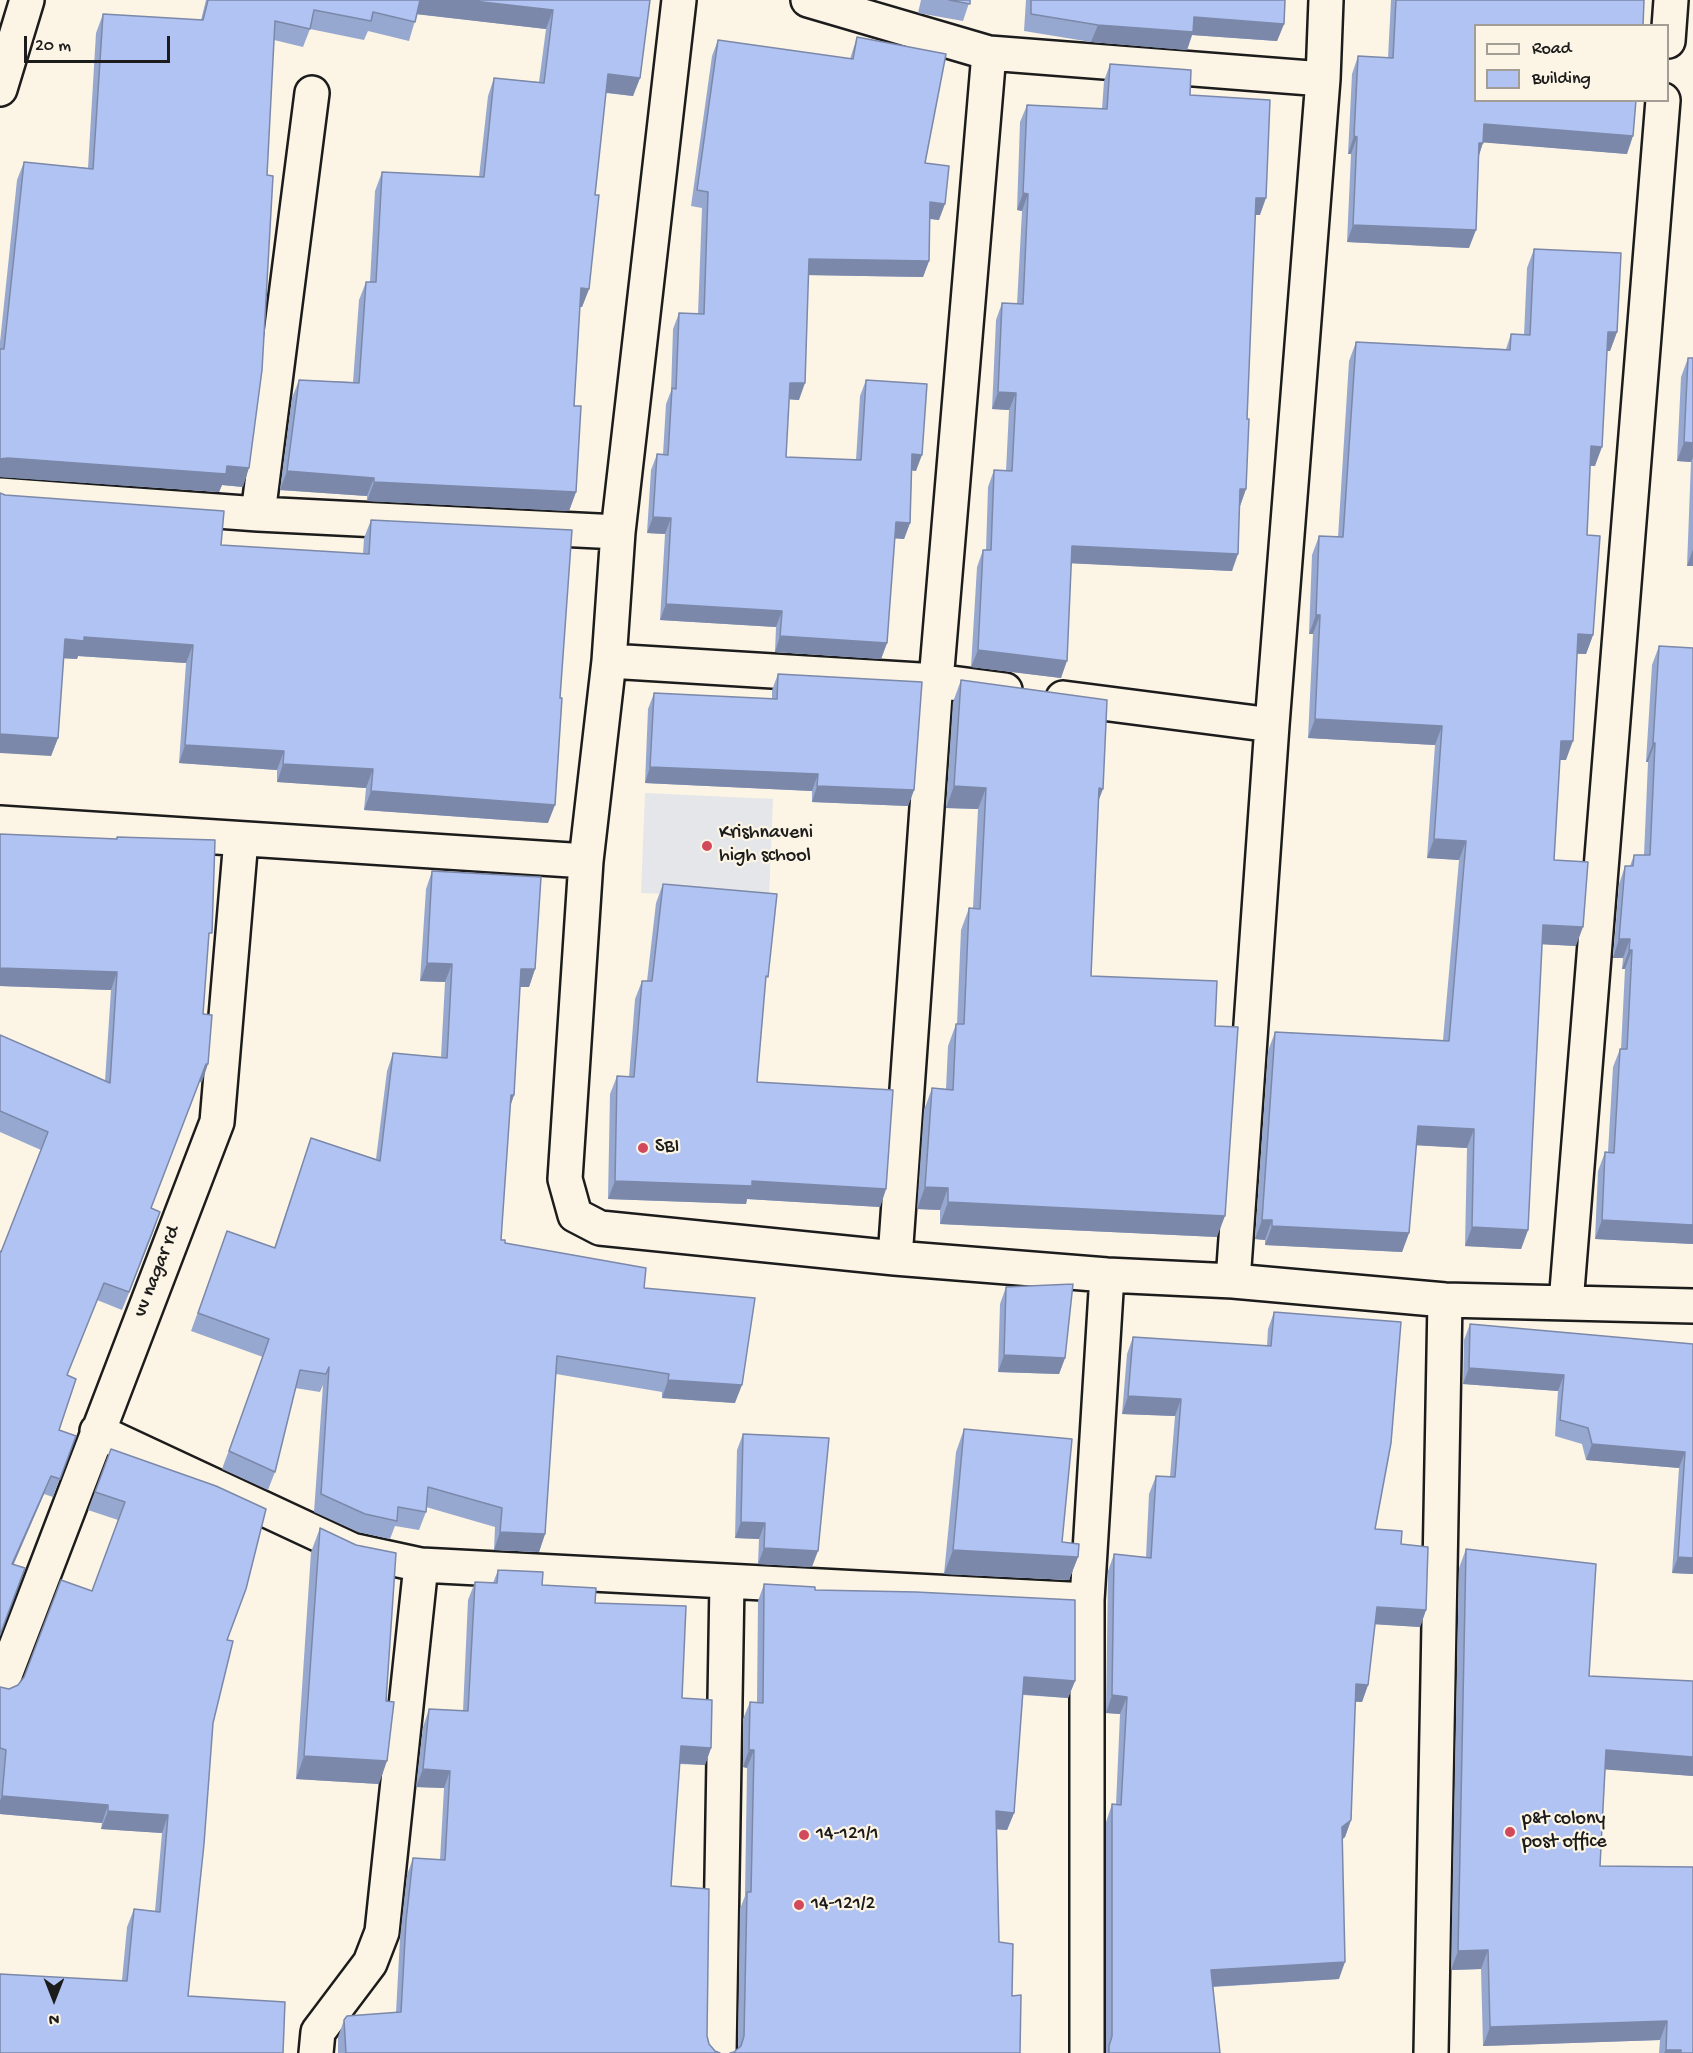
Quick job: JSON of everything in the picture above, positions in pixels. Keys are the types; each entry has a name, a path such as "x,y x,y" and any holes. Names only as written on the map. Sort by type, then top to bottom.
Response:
{"street":[{"path":"0,85 27,0"},
{"path":"679,0 618,532 609,661 586,861 565,1179 575,1215 600,1228 1107,1275 1233,1281 1445,1300 1693,1306"},
{"path":"808,0 988,53 1323,79"},
{"path":"1233,1281 1272,725 1323,79 1326,0"},
{"path":"1669,27 1671,0"},
{"path":"895,1257 936,681 988,53"},
{"path":"258,514 312,93"},
{"path":"1566,1303 1663,102"},
{"path":"0,495 258,514 618,532"},
{"path":"609,661 936,681 1272,725"},
{"path":"0,823 586,861"},
{"name":"vv nagar rd","path":"0,1688 217,1122 241,839"},
{"path":"1087,2053 1087,1600 1107,1275"},
{"path":"1431,2053 1445,1300"},
{"path":"97,1431 352,1550 421,1565 1087,1600"},
{"path":"316,2053 318,2032 370,1963 382,1932 421,1565"},
{"path":"719,2053 727,1582"}],"shaded area":[{"name":"Krishnaveni high school","path":"645,793 773,799 769,898 641,893"}],"building":[{"path":"208,0 420,0 415,22 373,12 371,21 314,10 310,29 275,21 267,175 273,176 262,370 249,468 227,466 226,474 0,459 0,349 4,349 24,162 93,169 103,14 203,20"},
{"path":"465,0 650,0 640,78 608,74 595,195 599,195 589,289 581,288 574,406 581,406 576,492 374,482 374,478 287,471 299,380 359,383 366,282 376,282 382,172 484,177 494,78 544,83 553,10"},
{"path":"949,0 970,0 970,4"},
{"path":"1031,0 1285,0 1284,24 1194,17 1193,32 1098,25 1031,14"},
{"path":"1396,0 1644,0 1643,24 1474,24 1474,102 1636,102 1633,136 1484,124 1483,143 1479,143 1476,230 1353,225 1358,56 1393,58"},
{"path":"857,37 946,54 925,163 949,166 945,204 930,202 929,261 809,259 805,383 790,383 786,457 861,460 866,380 927,384 922,455 912,454 910,523 896,522 887,643 780,636 782,611 666,604 671,518 653,517 657,454 668,455 672,388 676,389 679,313 704,314 708,192 697,190 718,40 853,59"},
{"path":"1110,64 1191,70 1190,95 1270,100 1266,198 1256,198 1246,489 1240,489 1238,554 1072,546 1067,661 978,650 983,550 991,550 994,470 1012,471 1016,393 998,392 1002,303 1023,304 1028,194 1023,193 1027,105 1107,109"},
{"path":"1534,249 1621,253 1617,332 1608,332 1602,447 1591,446 1587,535 1600,536 1593,635 1578,634 1573,741 1561,741 1554,860 1588,862 1583,927 1543,925 1528,1230 1472,1227 1474,1129 1418,1126 1409,1233 1272,1226 1272,1220 1262,1220 1275,1032 1449,1041 1466,841 1434,839 1442,726 1315,719 1320,615 1316,615 1319,536 1343,537 1356,342 1510,350 1511,334 1530,335"},
{"path":"1688,358 1693,358 1693,443 1684,442"},
{"path":"0,493 224,511 221,545 369,554 371,520 572,530 555,805 371,791 373,769 283,764 284,751 185,745 193,645 84,637 84,641 65,639 58,738 0,734"},
{"path":"1659,646 1693,648 1693,1225 1602,1220 1605,1152 1614,1153 1620,1049 1627,1049 1632,950 1629,950 1630,939 1619,939 1625,866 1633,866 1634,855 1650,855 1655,743 1653,743"},
{"path":"778,674 922,682 914,790 817,786 818,774 650,767 654,693 777,699"},
{"path":"961,680 1107,700 1103,789 1099,788 1091,976 1217,981 1215,1026 1238,1027 1225,1216 948,1202 948,1188 925,1187 932,1088 953,1090 956,1024 964,1024 969,908 980,909 986,788 954,786"},
{"path":"0,834 215,840 212,933 209,933 203,1014 212,1015 208,1064 206,1064 151,1208 160,1212 129,1292 104,1283 67,1375 76,1379 59,1430 76,1436 60,1479 51,1476 12,1564 25,1568 0,1635 0,1251 48,1132 0,1111 0,1035 110,1083 117,972 0,968"},
{"path":"432,871 541,877 535,969 521,969 514,1095 511,1095 501,1240 505,1240 505,1243 646,1268 644,1288 755,1298 742,1385 668,1380 669,1374 557,1356 545,1534 500,1532 502,1508 428,1487 426,1512 398,1507 397,1521 365,1514 321,1494 329,1367 326,1374 300,1370 275,1472 229,1451 269,1339 198,1313 227,1231 275,1248 311,1138 380,1161 393,1053 447,1058 452,964 427,963"},
{"path":"663,884 777,894 768,977 766,976 757,1082 893,1090 886,1189 752,1181 752,1186 615,1181 617,1076 634,1077 642,981 652,981"},
{"path":"1073,1284 1065,1358 1004,1355 1006,1287"},
{"path":"1274,1312 1401,1322 1391,1443 1375,1529 1402,1531 1401,1544 1428,1547 1426,1610 1377,1607 1368,1685 1356,1684 1351,1820 1342,1827 1345,1962 1211,1970 1220,2053 1109,2053 1112,2036 1112,1804 1121,1805 1127,1697 1112,1695 1114,1554 1151,1558 1156,1476 1175,1477 1181,1399 1128,1396 1133,1337 1271,1346"},
{"path":"1470,1324 1693,1344 1693,1558 1678,1557 1685,1452 1592,1444 1588,1428 1560,1420 1564,1375 1469,1368"},
{"path":"964,1429 1072,1439 1062,1542 1079,1544 1078,1557 953,1550"},
{"path":"743,1434 829,1438 818,1551 764,1548 765,1523 741,1522"},
{"path":"111,1449 216,1486 266,1509 246,1589 227,1640 233,1641 213,1723 204,1844 188,1996 285,2002 283,2053 0,2053 0,1974 127,1981 134,1909 160,1912 168,1815 108,1811 108,1805 2,1796 6,1750 0,1748 0,1687 9,1689 18,1685 24,1677 61,1580 92,1591 125,1502 95,1492"},
{"path":"320,1528 356,1545 396,1553 386,1701 394,1702 387,1761 304,1756"},
{"path":"1466,1549 1596,1564 1589,1676 1693,1681 1693,1757 1606,1750 1600,1866 1693,1867 1693,2053 1666,2050 1667,2021 1490,2027 1488,1950 1458,1951"},
{"path":"498,1570 543,1572 542,1585 596,1588 595,1603 686,1606 682,1698 712,1700 711,1748 681,1746 671,1886 709,1889 707,2036 709,2044 720,2053 346,2053 344,2020 347,2016 401,2012 406,1921 413,1858 445,1860 450,1771 423,1769 429,1709 468,1711 475,1582 497,1583"},
{"path":"764,1584 815,1587 815,1590 916,1592 1075,1600 1075,1681 1024,1677 1014,1813 996,1811 999,1942 1013,1944 1012,1996 1021,1995 1020,2053 730,2053 741,2046 744,2036 747,1892 751,1892 754,1750 749,1750 750,1702 763,1703"}],"place":[{"name":"Krishnaveni high school","path":"707,846"},
{"name":"SBI","path":"643,1148"},
{"name":"p&t colony post office","path":"1510,1832"},
{"name":"14-121/1","path":"804,1835"},
{"name":"14-121/2","path":"799,1905"}]}
